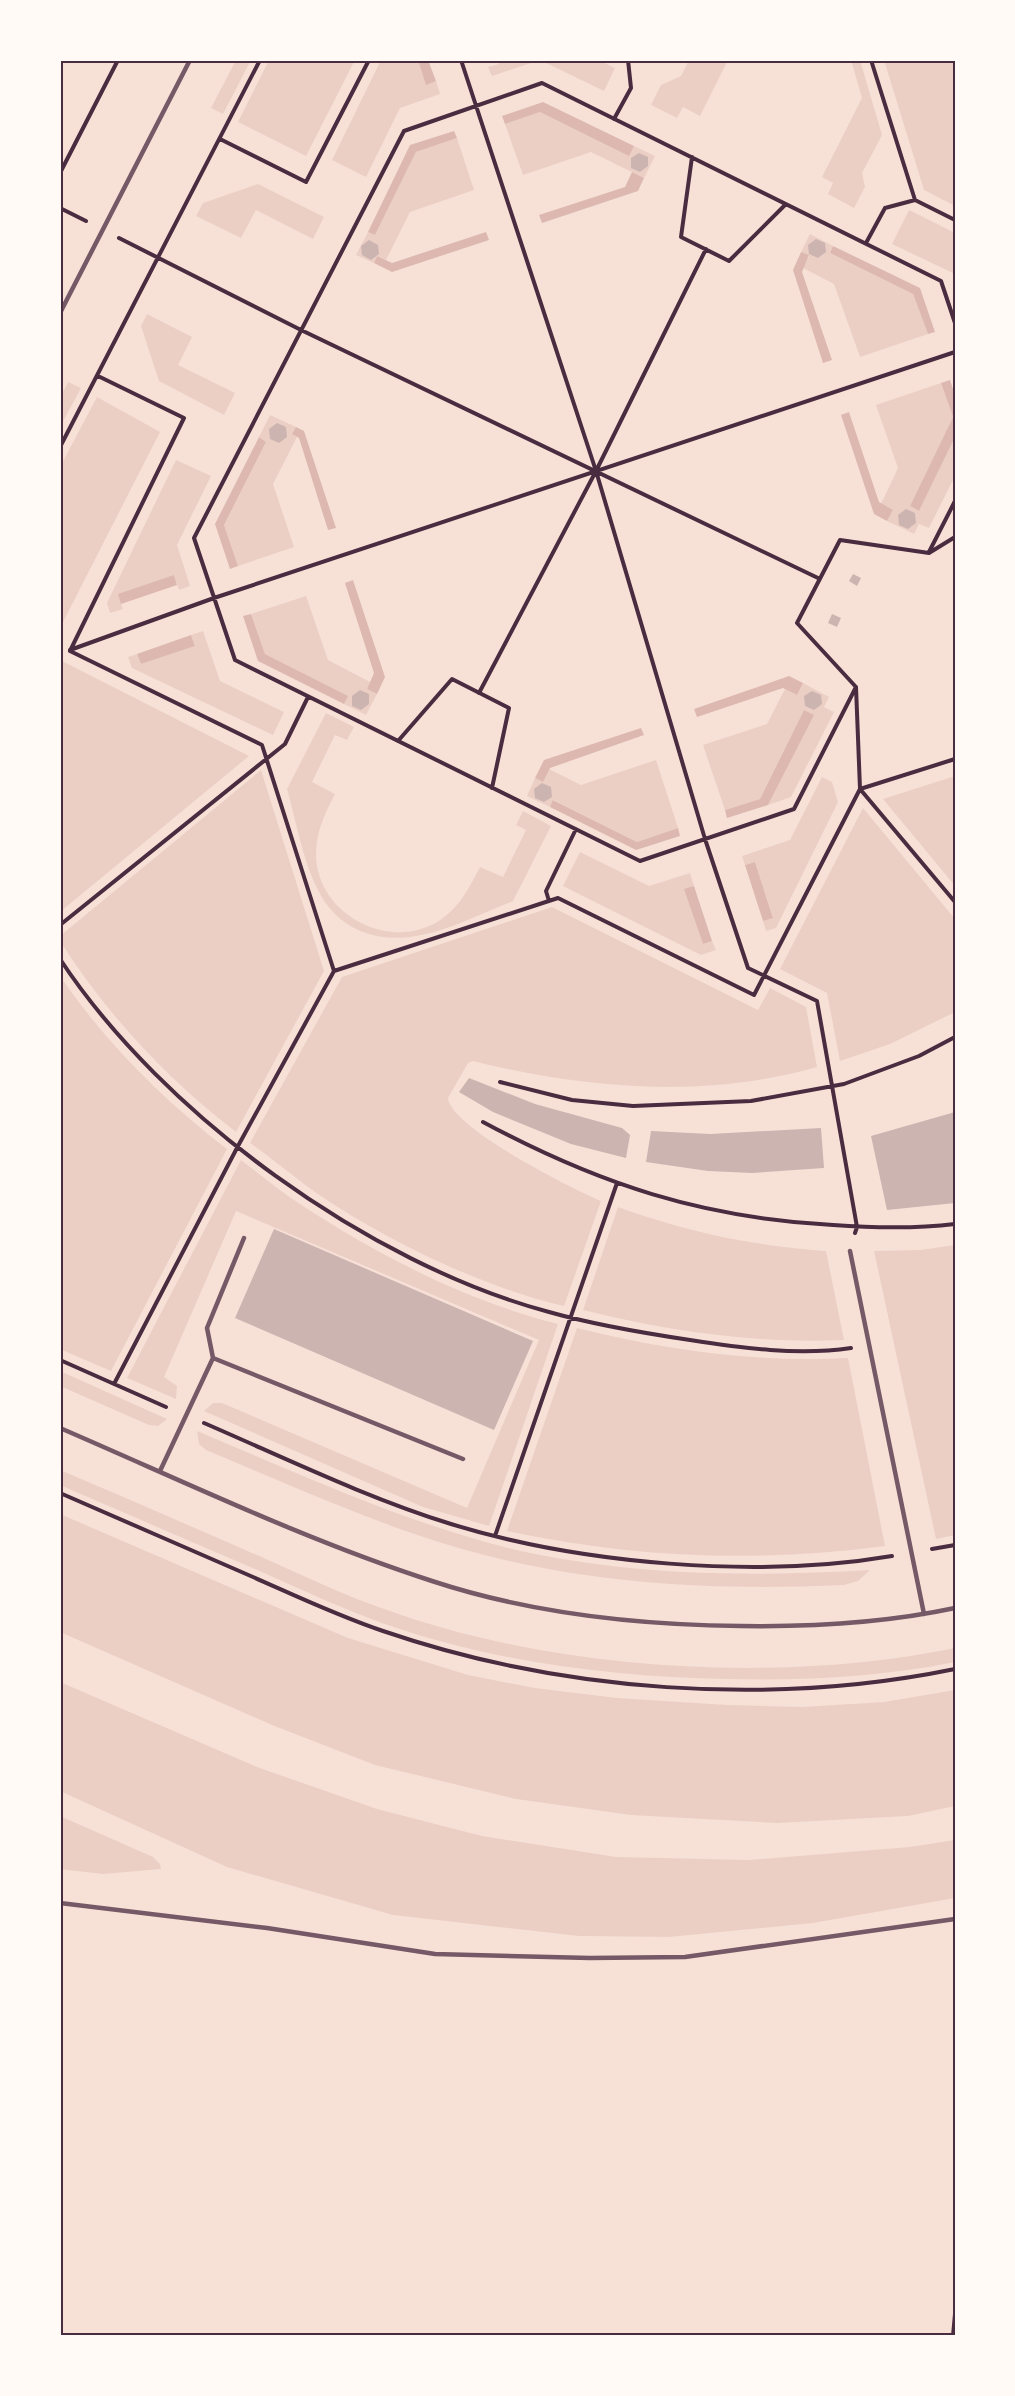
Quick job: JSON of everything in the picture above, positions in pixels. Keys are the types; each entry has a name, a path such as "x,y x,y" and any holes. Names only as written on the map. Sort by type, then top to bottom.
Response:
{"lane":[{"path":"60,313 190,60"},
{"path":"160,1471 213,1358 207,1328 244,1238"},
{"path":"849,1251 924,1614"},
{"path":"213,1358 463,1459"},
{"path":"60,1428 308,1534 414,1575 492,1598 554,1611 653,1623 760,1626 831,1624 924,1614 955,1608"},
{"path":"60,1903 267,1928 435,1954 590,1958 685,1957 955,1919"}],"path":[{"path":"60,173 118,60"},
{"path":"60,447 260,60"},
{"path":"220,139 306,182 369,60"},
{"path":"461,60 596,471 705,839 748,968 817,1001 857,1227 849,1251"},
{"path":"614,119 631,88 628,60"},
{"path":"871,60 915,200"},
{"path":"856,687 794,809 640,861 235,660 194,538 404,130 542,83 941,281 955,324"},
{"path":"692,157 681,237 729,261 786,204"},
{"path":"866,243 885,208 915,200 955,220"},
{"path":"60,208 301,330 818,578"},
{"path":"479,693 596,471 706,249"},
{"path":"70,651 214,598 955,352"},
{"path":"70,651 184,418 98,376"},
{"path":"929,553 955,501"},
{"path":"114,1384 238,1146 334,971 558,898 754,995 860,789 856,687 796,622 840,540 929,553 955,537"},
{"path":"70,651 262,745 334,971"},
{"path":"398,741 452,679 508,708 492,788"},
{"path":"60,925 285,744 308,697"},
{"path":"860,789 955,759"},
{"path":"860,789 955,902"},
{"path":"549,901 546,891 576,829"},
{"path":"60,959 126,1045 157,1077 238,1146 304,1196 397,1251 502,1297 570,1317 661,1336 764,1349 806,1351 869,1346"},
{"path":"500,1082 572,1100 633,1106 751,1101 832,1087 903,1063 955,1037"},
{"path":"483,1122 537,1151 578,1169 659,1197 744,1217 788,1223 857,1227 908,1228 955,1224"},
{"path":"495,1536 617,1183"},
{"path":"60,1360 417,1513 495,1536 598,1556 692,1564 788,1565 877,1558 955,1545"},
{"path":"60,1493 348,1618 420,1643 501,1665 590,1679 742,1688 834,1686 907,1678 955,1669"},
{"path":"952,2336 955,2314"}],"shaded area":[{"path":"236,60 251,60 223,114 211,108"},
{"path":"269,60 355,60 306,156 238,122"},
{"path":"381,60 418,60 426,84 436,81 440,94 400,108 366,177 332,160"},
{"path":"418,60 428,60 436,81 426,85"},
{"path":"498,60 540,60 492,76 488,67 499,64"},
{"path":"540,60 598,60 615,68 604,91"},
{"path":"689,60 728,60 700,116 683,107 677,118 651,105 661,85 681,76"},
{"path":"851,60 860,60 882,135 862,173 865,187 854,208 828,194 833,183 822,177 862,98"},
{"path":"884,60 955,60 955,206 924,190"},
{"path":"543,102 634,146 629,156 540,112 505,124 502,116"},
{"path":"540,112 629,155 634,146 655,156 644,178 591,152 523,175 505,124"},
{"path":"454,131 457,138 416,152 375,235 368,232 410,145"},
{"path":"457,138 474,190 410,212 386,260 377,256 374,263 356,255 368,232 375,235 416,152"},
{"path":"632,172 644,178 638,191 542,223 539,215 625,187"},
{"path":"258,184 324,217 313,239 256,210 241,238 196,216 203,203"},
{"path":"909,210 955,233 955,274 892,244"},
{"path":"486,232 489,240 392,272 374,263 377,256 392,263"},
{"path":"810,234 833,246 830,253 913,294 928,334 860,357 834,284 803,268 809,256 801,252"},
{"path":"833,246 920,288 935,332 928,334 913,294 830,253"},
{"path":"801,252 809,255 802,272 832,360 823,363 793,270"},
{"path":"147,314 192,337 178,365 235,393 224,415 159,381 141,326"},
{"path":"950,380 955,395 955,437 919,511 910,506 953,417 941,383"},
{"path":"68,382 81,388 60,427 60,398"},
{"path":"941,383 953,417 910,506 919,511 955,437 955,476 929,528 919,524 914,534 887,521 893,510 881,504 898,468 876,405"},
{"path":"97,397 160,432 60,628 60,467"},
{"path":"849,412 879,502 893,510 887,521 874,514 841,415"},
{"path":"270,415 296,427 292,434 297,437 273,484 294,547 238,566 224,525 266,442 259,437"},
{"path":"296,427 304,431 336,528 328,530 299,438 292,434"},
{"path":"259,437 266,442 224,525 238,566 230,569 215,524"},
{"path":"176,460 211,476 177,545 190,586 179,590 174,575 121,604 123,609 110,613 107,603"},
{"path":"174,575 177,585 121,604 118,594"},
{"path":"353,580 385,677 377,694 367,689 374,673 345,583"},
{"path":"306,596 328,660 370,682 367,689 377,694 366,715 344,704 347,696 265,654 251,614"},
{"path":"251,614 265,654 348,696 344,704 258,661 243,616"},
{"path":"203,631 220,681 284,712 273,735 132,668 128,657 137,654 141,664 195,646 191,635"},
{"path":"191,635 195,646 141,664 137,654"},
{"path":"60,660 249,756 60,912"},
{"path":"789,676 803,683 797,695 783,688 697,717 694,709"},
{"path":"803,683 829,697 824,707 834,712 791,797 768,805 813,715 804,710 760,799 725,810 703,745 767,724 785,689 797,695"},
{"path":"804,710 814,715 768,805 727,818 725,810 760,799"},
{"path":"326,713 354,727 347,740 335,735 312,782 335,794 319,830 316,854 319,876 329,895 343,911 361,923 381,930 402,932 423,928 443,918 460,901 480,867 503,877 526,830 516,825 523,811 551,826 513,901 456,925 416,936 396,938 376,936 356,929 334,913 321,896 308,866 287,789"},
{"path":"641,728 644,735 550,768 543,782 535,778 544,760"},
{"path":"656,760 678,828 637,842 554,800 550,807 527,796 535,778 543,782 549,769 581,785"},
{"path":"261,770 324,971 236,1132 186,1090 139,1044 97,994 60,941 60,936"},
{"path":"955,776 955,886 883,799"},
{"path":"822,777 832,782 838,802 776,928 766,931 763,921 773,917 755,862 745,865 742,856 790,840"},
{"path":"553,800 637,842 678,828 680,836 636,850 550,807"},
{"path":"863,808 955,919 955,1012 890,1044 840,1061 827,993 780,969"},
{"path":"580,852 649,886 690,873 694,886 685,890 703,944 712,941 716,950 701,955 563,886"},
{"path":"755,862 773,918 763,921 745,865"},
{"path":"694,886 712,941 703,944 684,889"},
{"path":"552,907 758,1010 770,988 806,1007 817,1067 731,1084 688,1087 601,1084 515,1071 473,1061 468,1063 448,1098 454,1110 469,1125 514,1156 601,1201 564,1306 499,1287 465,1273 365,1224 308,1187 250,1143 342,977"},
{"path":"60,976 96,1024 137,1069 180,1111 227,1149 111,1371 60,1349"},
{"path":"241,1160 300,1204 392,1259 490,1303 558,1324 489,1526 423,1507 204,1411 213,1403 222,1403 467,1508 539,1340 236,1211 164,1377 177,1386 176,1399 127,1378"},
{"path":"618,1207 695,1231 772,1245 826,1251 844,1340 745,1338 680,1330 583,1310"},
{"path":"955,1245 955,1535 936,1539 874,1251 920,1250"},
{"path":"577,1328 644,1343 745,1357 848,1358 885,1546 789,1555 695,1555 602,1547 507,1531"},
{"path":"60,1371 167,1419 158,1426 149,1425 60,1386"},
{"path":"197,1431 392,1511 471,1538 512,1549 601,1565 690,1572 735,1574 870,1570 858,1581 844,1585 745,1587 646,1582 548,1569 452,1546 359,1514 206,1450 199,1444"},
{"path":"60,1470 372,1605 453,1631 522,1647 595,1658 669,1665 743,1668 816,1666 887,1659 955,1648 955,1662 899,1671 813,1678 683,1678 552,1665 466,1648 382,1623 337,1605 60,1485"},
{"path":"60,1514 348,1638 468,1675 535,1688 617,1698 727,1705 802,1707 884,1702 955,1690 955,1806 908,1816 777,1823 631,1815 516,1799 375,1765 272,1725 60,1632"},
{"path":"60,1682 257,1767 377,1809 482,1836 616,1857 749,1860 910,1847 955,1840 955,1898 813,1923 669,1937 579,1936 393,1915 227,1867 60,1791"},
{"path":"60,1816 153,1857 160,1864 161,1869 103,1874 60,1869"}],"building":[{"path":"639,153 648,157 648,166 640,172 631,168 631,158"},
{"path":"816,239 825,243 826,252 818,258 809,254 808,245"},
{"path":"369,240 378,245 379,254 371,260 362,255 361,246"},
{"path":"277,423 286,427 287,437 279,443 270,439 269,429"},
{"path":"906,509 915,513 916,523 908,529 899,525 898,515"},
{"path":"853,574 861,578 857,586 849,581"},
{"path":"832,614 841,618 837,627 828,623"},
{"path":"360,690 369,694 369,704 361,710 352,706 352,696"},
{"path":"812,691 821,695 822,704 814,710 805,706 804,696"},
{"path":"542,783 551,787 552,797 544,802 535,798 534,789"},
{"path":"469,1078 535,1104 622,1128 630,1135 626,1158 571,1144 493,1112 459,1092"},
{"path":"955,1112 955,1203 887,1210 871,1136"},
{"path":"821,1128 824,1168 752,1173 708,1171 646,1162 651,1131 710,1134"},
{"path":"274,1229 533,1341 494,1430 235,1318"}]}
